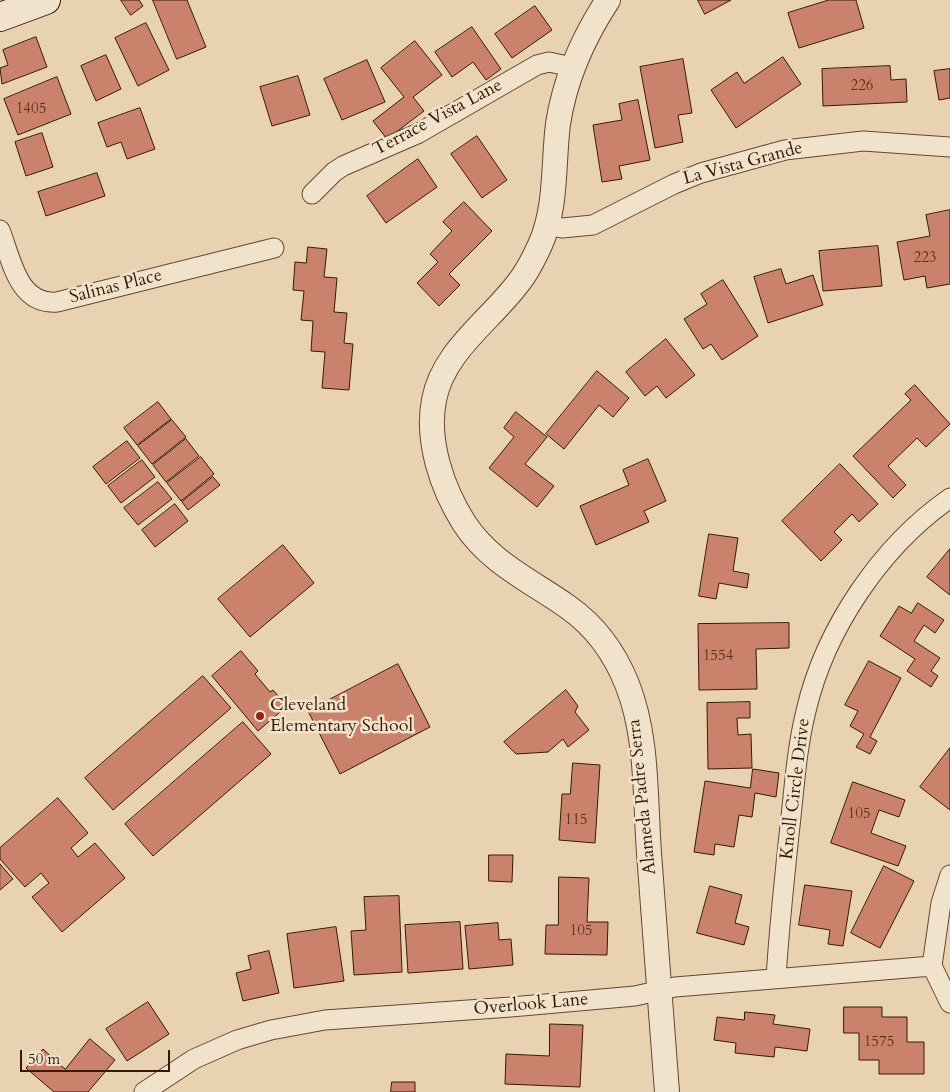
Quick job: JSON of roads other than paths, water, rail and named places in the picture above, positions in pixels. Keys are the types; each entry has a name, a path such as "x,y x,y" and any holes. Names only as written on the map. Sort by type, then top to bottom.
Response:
{"main road":[{"path":"0,17 46,0"}],"street":[{"name":"Alameda Padre Serra","path":"608,0 582,43 572,67 558,123 547,225 542,241 519,282 444,370 433,403 433,438 439,468 451,499 474,537 507,568 569,607 591,627 617,662 628,687 642,744 667,1092"},
{"name":"Terrace Vista Lane","path":"312,194 334,172 343,166 419,133 537,65 549,62 572,67"},
{"name":"La Vista Grande","path":"547,225 562,228 593,225 674,184 701,173 785,150 863,141 950,147"},
{"name":"Salinas Place","path":"0,230 21,283 27,293 36,300 47,303 58,302 274,248"},
{"name":"Knoll Circle Drive","path":"776,978 798,754 806,709 820,669 848,611 872,576 905,537 950,498"},
{"path":"950,875 941,903 932,966 950,1003"},
{"name":"Overlook Lane","path":"144,1092 194,1058 237,1040 271,1030 325,1020 511,1008 635,996 675,987 932,966"}],"place":[{"name":"Cleveland Elementary School","path":"260,716"}]}
